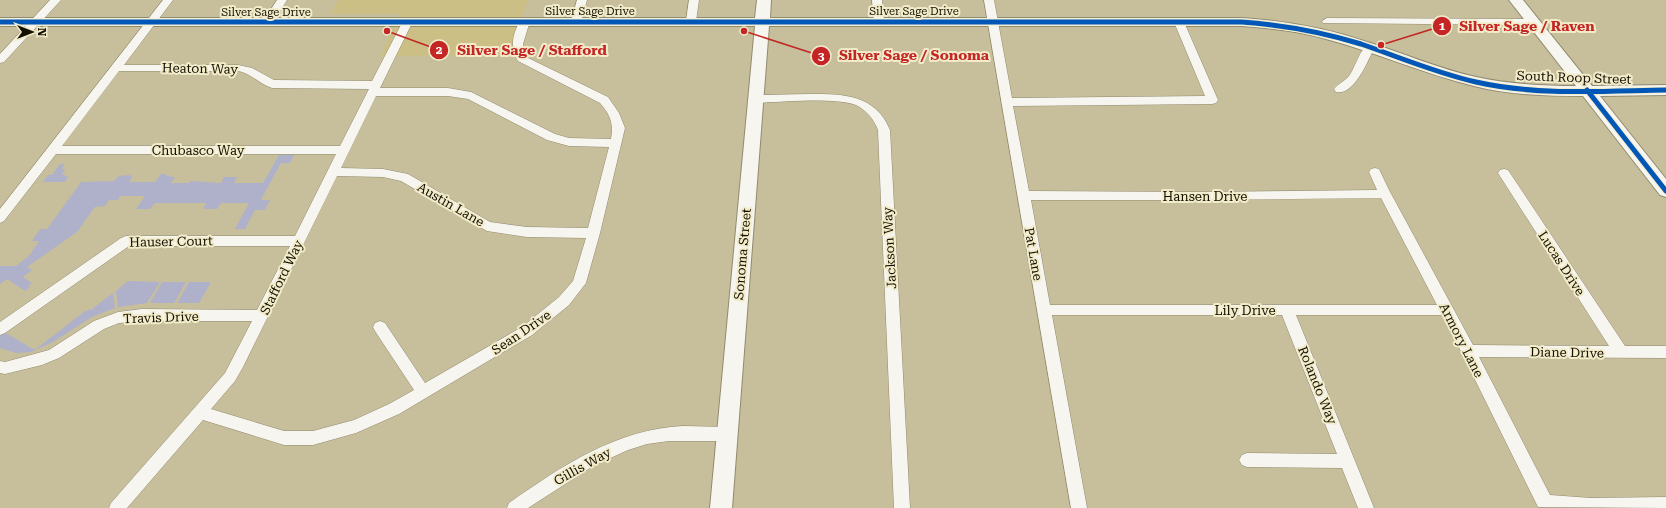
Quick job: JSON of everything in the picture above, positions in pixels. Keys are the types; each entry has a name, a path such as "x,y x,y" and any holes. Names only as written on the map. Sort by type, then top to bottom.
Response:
{"street":[{"path":"0,60 56,0"},
{"path":"0,218 168,0"},
{"path":"268,22 282,0"},
{"path":"576,21 582,0"},
{"path":"691,21 694,0"},
{"name":"Sonoma Street","path":"721,508 764,0"},
{"path":"878,0 879,21"},
{"name":"Pat Lane","path":"989,0 1079,508"},
{"path":"1516,0 1666,191"},
{"name":"Stafford Way","path":"117,508 230,377 262,316 408,21"},
{"name":"Sean Drive","path":"199,412 284,438 313,438 356,426 394,409 526,331 564,301 578,283 586,263 619,128 617,118 607,103 522,59 518,53 516,45 525,21"},
{"name":"Silver Sage Drive","path":"0,22 879,21 1242,22 1274,24"},
{"path":"1327,21 1533,22"},
{"path":"1007,102 1212,100 1179,22"},
{"name":"South Roop Street","path":"1274,24 1303,28 1343,39 1439,72 1478,82 1545,90 1666,90"},
{"path":"1340,89 1353,79 1369,48"},
{"name":"Heaton Way","path":"117,68 238,68 247,69 272,84 459,94 481,100 551,137 560,140 569,142 616,143"},
{"name":"Jackson Way","path":"756,99 844,99 860,103 872,111 881,123 884,130 902,508"},
{"name":"Chubasco Way","path":"53,150 344,150"},
{"name":"Austin Lane","path":"333,172 383,173 404,177 487,226 502,230 521,233 594,233"},
{"name":"Armory Lane","path":"1375,172 1385,194 1469,351 1546,505"},
{"name":"Lucas Drive","path":"1504,173 1621,352"},
{"name":"Hansen Drive","path":"1024,195 1195,196 1385,194"},
{"name":"Hauser Court","path":"0,329 126,240 298,241"},
{"name":"Lily Drive","path":"1044,310 1447,310"},
{"name":"Rolando Way","path":"1287,310 1366,508"},
{"name":"Travis Drive","path":"0,367 5,368 42,360 99,325 118,318 142,315 262,316"},
{"path":"380,326 423,392"},
{"name":"Diane Drive","path":"1469,351 1666,352"},
{"name":"Gillis Way","path":"515,508 556,479 592,457 616,447 637,440 669,434 727,434"},
{"path":"1247,460 1348,462"},
{"path":"1546,505 1666,504"}],"shaded area":[{"path":"338,0 528,0 508,55 380,56 401,14 330,14"},
{"path":"279,155 294,155 290,163 281,163 261,200 270,200 265,210 255,210 245,229 235,229 249,203 221,203 217,209 203,209 206,203 155,203 150,209 136,209 145,196 120,196 118,200 109,200 105,206 95,207 77,232 27,267 32,270 23,277 32,283 25,291 7,279 0,284 0,266 16,266 29,256 39,241 32,241 40,229 47,229 81,182 114,181 119,176 130,175 132,177 129,182 155,182 161,174 166,174 167,176 175,177 171,183 189,183 191,181 221,183 224,177 237,177 234,183 263,183"},
{"path":"60,164 65,164 61,169 65,169 62,174 68,177 65,182 43,182 48,175 52,175"},
{"path":"128,281 160,282 147,303 118,307 116,291"},
{"path":"162,282 186,282 174,303 150,303"},
{"path":"189,282 211,282 199,303 177,303"},
{"path":"113,293 115,308 92,317 53,342 31,352 16,353 0,348 0,335 4,332 33,349 36,349 85,311 92,309"}],"cycle path":[{"path":"0,22 1242,22 1268,24 1331,35 1459,78 1499,86 1546,91 1666,90"},
{"path":"1587,90 1666,191"}],"place":[{"name":"Silver Sage / Stafford","path":"387,31"},
{"name":"Silver Sage / Sonoma","path":"744,31"},
{"name":"Silver Sage / Raven","path":"1381,45"}]}
